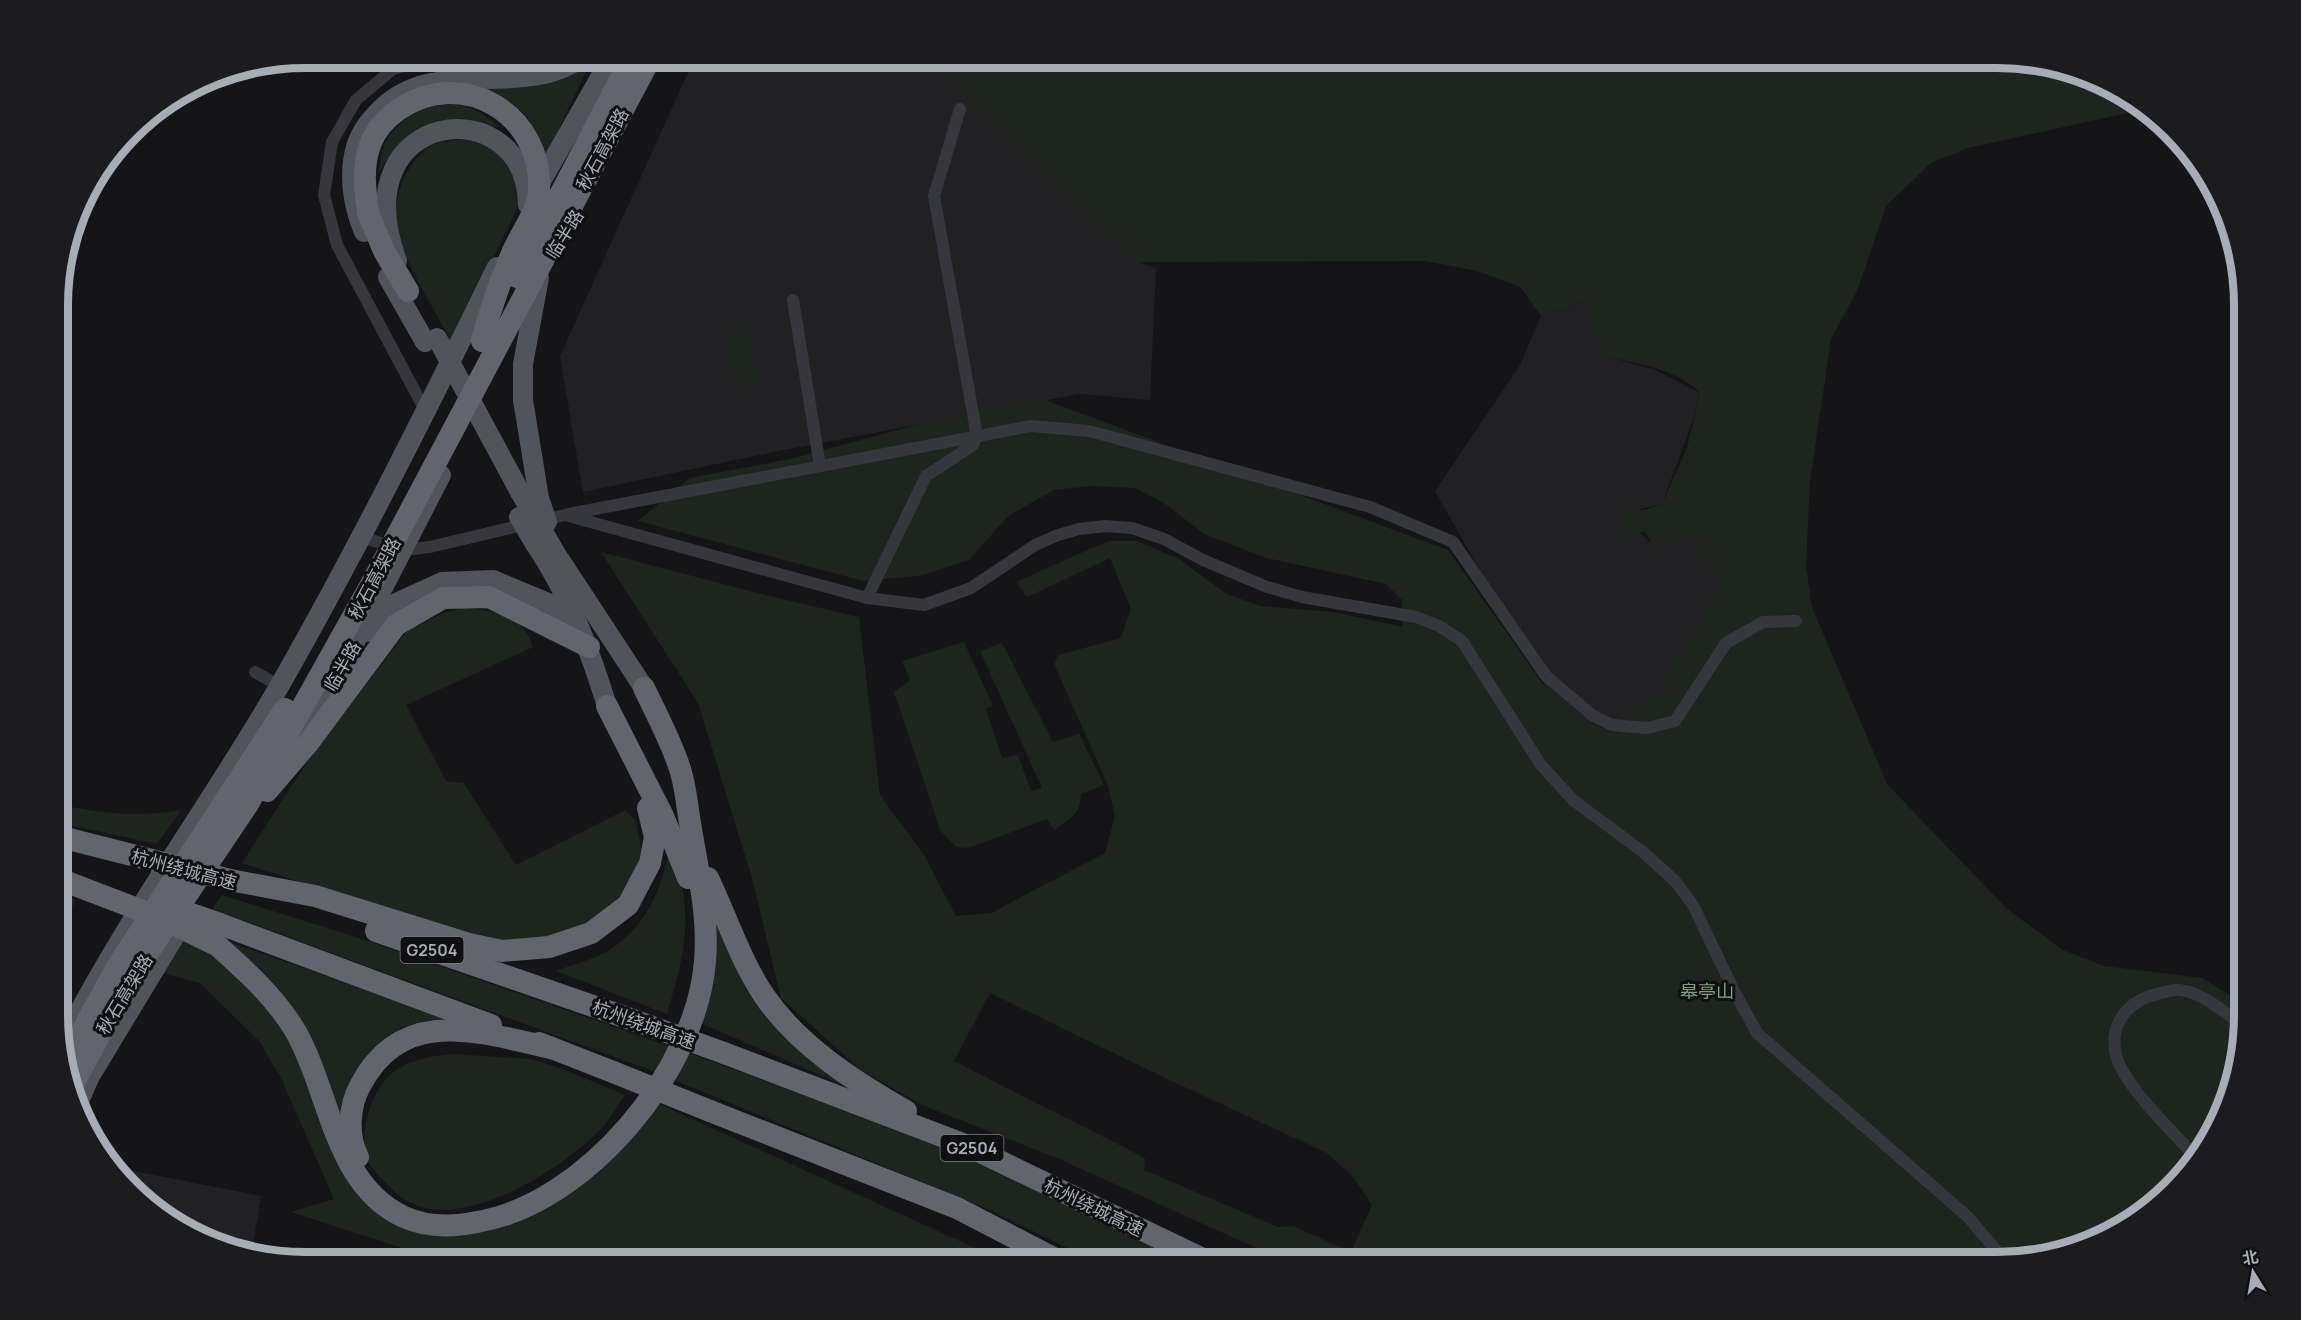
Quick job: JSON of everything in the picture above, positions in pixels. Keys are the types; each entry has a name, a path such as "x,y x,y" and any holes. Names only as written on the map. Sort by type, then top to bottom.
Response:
{"highway":[{"name":"秋石高架路","path":"71,1052 117,967 291,700 627,68"},
{"name":"秋石高架路","path":"76,1078 131,978 248,804 374,579 645,68"},
{"path":"408,291 384,251 368,213 364,187 370,145 379,128 409,102 430,95 450,92 467,94 500,107 512,118 536,156 539,194 494,298 482,341"},
{"path":"217,850 309,742 396,626 443,598 489,597 589,647"},
{"path":"68,882 161,918 219,935 264,988 297,1034 342,1147 368,1192 385,1207 406,1218 432,1225 461,1225 491,1220 541,1201 587,1168 628,1128 670,1066 692,1018 705,962 704,912 680,768 644,688"},
{"path":"551,1048 454,1029 428,1032 396,1042 371,1064 357,1092 351,1118 353,1148 365,1171 375,1184 398,1203 419,1212 452,1215 484,1212 522,1198 592,1150 619,1119 660,1060 679,1014 688,981 695,938 694,913 687,871 663,816 607,706"},
{"path":"230,880 315,896 469,944 502,951 549,947 591,933 611,920 628,905 641,884 650,863 655,837 636,766"},
{"name":"杭州绕城高速","path":"68,839 230,880 724,1053 968,1146 1187,1252"},
{"path":"694,850 744,960 766,998 795,1032 878,1094 968,1146"},
{"name":"杭州绕城高速","path":"68,872 219,935 551,1048 613,1072 957,1208 1042,1252"}],"main road":[{"path":"560,68 525,79 462,79 416,86 399,94 384,106 359,136 352,174 354,201 363,230 431,340 559,559 644,688"},
{"path":"68,1034 128,926 190,831 279,686 361,537 528,205 606,68"},
{"name":"临半路","path":"81,1095 90,1076 169,943 339,673 404,550 540,272 609,160 655,68"},
{"path":"528,205 528,185 521,166 511,153 478,131 457,129 422,138 406,149 394,165 386,187 385,207 393,250 408,291 535,544 556,576 589,647 607,706"},
{"path":"540,272 523,364 523,400 539,498 559,559"},
{"path":"339,673 369,631 396,603 442,582 493,580 548,603 564,615 589,647"}],"street":[{"path":"397,68 356,100 332,142 324,195 337,245 426,411"},
{"path":"867,598 926,477 973,445 977,436 934,196 960,109"},
{"path":"793,300 820,466"},
{"path":"361,537 404,550 430,547 565,515 1031,426 1089,431 1370,507 1454,542 1546,676 1592,715 1612,725 1647,728 1675,721 1726,643 1762,622 1796,621"},
{"path":"565,515 867,598 924,605 971,588 1035,545 1079,529 1105,526 1132,528 1164,539 1203,560 1267,587 1302,597 1416,617 1439,626 1461,641 1541,765 1573,800 1643,852 1675,881 1693,905 1757,1033 1968,1216 1997,1252"},
{"path":"255,672 279,686"},
{"path":"2191,1151 2128,1080 2116,1054 2116,1031 2125,1008 2147,996 2179,990 2204,998 2234,1018"}],"shaded area":[{"path":"690,68 937,68 1137,261 1156,269 1150,400 1080,394 778,451 583,492 560,356"},
{"path":"1587,301 1603,355 1655,370 1700,393 1692,423 1662,504 1619,514 1652,544 1688,535 2128,1213 2101,1228 2068,1241 1560,712 1435,491 1520,365 1541,316"},
{"path":"123,1169 261,1196 253,1247 228,1240 186,1221 160,1204"}],"green space":[{"path":"561,68 588,68 544,160 536,132 524,113 505,99 479,87"},
{"name":"皋亭山","path":"937,68 2012,68 2043,72 2073,80 2115,99 2134,111 1968,148 1931,163 1886,206 1857,291 1831,339 1810,482 1806,567 1812,607 1887,784 2007,909 2063,950 2104,966 2202,978 2234,998 2229,1062 2221,1092 2209,1120 2185,1160 2141,1204 2115,1221 2073,1240 2043,1248 2012,1252 1351,1252 1266,1252 1057,1158 922,1105 861,1070 781,998 752,878 698,703 601,552 859,617 880,795 924,855 956,916 991,913 1105,853 1115,816 1107,783 1054,664 1058,655 1121,638 1131,609 1110,558 1027,597 1016,582 1108,541 1137,541 1179,559 1227,594 1260,606 1333,612 1403,627 1402,600 1386,584 1266,558 1204,534 1163,502 1135,488 1091,486 1054,490 1008,516 969,560 919,576 863,581 638,521 690,478 790,459 931,421 1040,398 1448,550 1545,687 1575,716 1619,734 1626,713 1659,694 1709,604 1722,588 1688,535 1656,552 1645,531 1627,539 1619,513 1628,508 1644,510 1662,504 1687,448 1700,393 1667,372 1603,355 1586,301 1541,316 1520,287 1477,271 1425,261 1137,262","holes":["990,993 1327,1153 1354,1178 1372,1205 1351,1252 1293,1226 1278,1227 1144,1170 1145,1158 954,1061"]},
{"path":"451,104 477,111 499,127 454,128 409,138 392,154 378,174 384,144 398,125 423,110"},
{"path":"462,139 485,146 503,158 515,176 520,199 450,340 408,261 396,221 399,193 411,167 434,144"},
{"path":"745,328 758,382 735,387 724,332"},
{"path":"463,608 485,610 515,621 529,636 533,647 406,705 446,781 464,783 516,865 625,810 636,821 641,850 634,883 619,907 553,940 487,943 242,863 307,762 407,631 441,614"},
{"path":"964,642 993,706 986,709 1002,758 1018,755 1031,791 1042,788 980,651 1002,643 1053,742 1079,734 1104,785 1081,794 1077,811 1054,830 1047,819 968,848 956,847 940,830 894,692 910,680 902,661"},
{"path":"68,806 120,813 181,810 157,844 68,825"},
{"path":"669,846 683,891 685,930 679,970 667,1014 556,971 604,953 629,934 640,922 662,878"},
{"path":"222,895 374,943 697,1056 964,1155 1176,1252 1075,1252 985,1208 647,1069 212,909"},
{"path":"68,897 76,900 68,912"},
{"path":"712,913 845,1086 696,1021"},
{"path":"184,937 238,972 277,1020 388,1217 509,1224 655,1102 984,1252 415,1252 291,1212 334,1199 281,1078 259,1041 200,983 159,972"},
{"path":"223,940 459,1022 387,1040 343,1137 327,1088"},
{"path":"453,1054 531,1059 563,1069 625,1095 601,1129 584,1145 536,1178 509,1193 481,1204 453,1209 427,1208 400,1196 383,1181 369,1163 365,1147 367,1120 375,1095 391,1074 413,1061"}]}
